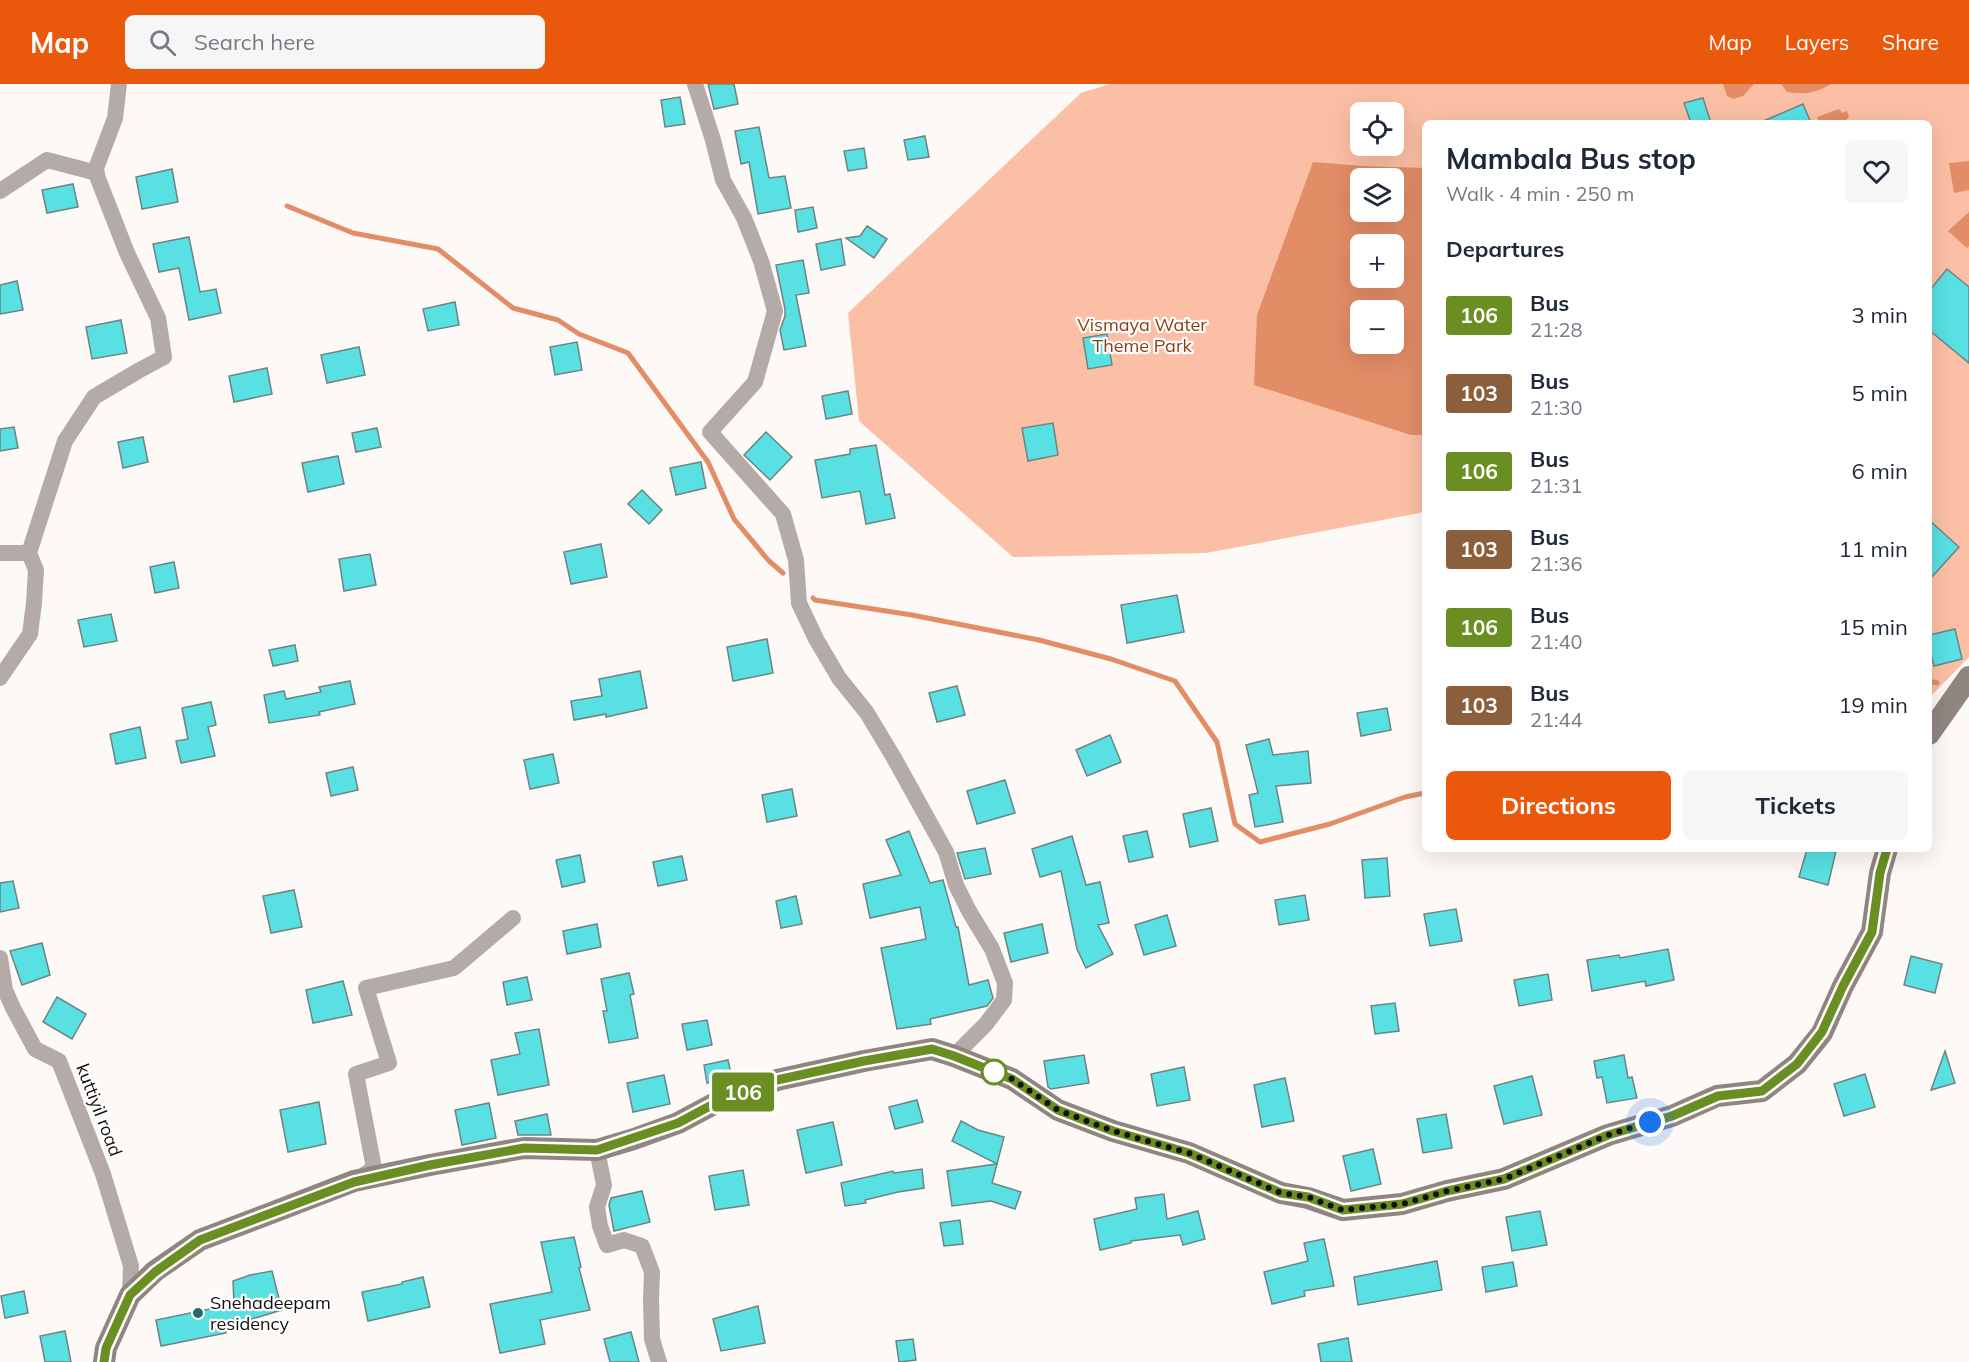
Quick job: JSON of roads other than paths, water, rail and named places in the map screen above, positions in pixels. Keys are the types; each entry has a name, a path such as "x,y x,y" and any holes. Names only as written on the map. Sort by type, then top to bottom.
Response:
{"main road":[{"path":"1932,730 1969,677"},
{"path":"104,1362 106,1348 130,1295 155,1272 200,1240 354,1182 524,1148 597,1150 678,1123 723,1099 777,1080 932,1049 1012,1079 1058,1110 1113,1131 1189,1153 1281,1193 1308,1197 1343,1210 1402,1204 1447,1191 1504,1179 1608,1135 1672,1116 1718,1096 1762,1091 1797,1064 1822,1032 1872,932 1880,873 1886,852"}],"street":[{"path":"0,678 30,634 36,570 28,553 65,441 94,397 164,357 158,318 127,253 95,171 115,118 119,84"},
{"path":"695,84 723,180 744,218 761,261 775,311 755,382 710,432 783,514 796,560 800,603 816,639 839,678 867,713 894,759 946,852 956,885 969,911 993,949 1005,983 1004,1000 986,1024 954,1056"},
{"path":"0,191 47,160 97,173"},
{"path":"0,553 28,553"},
{"path":"354,1182 374,1168 356,1074 389,1063 366,988 454,968 513,918"},
{"name":"kuttiyil road","path":"0,958 5,990 12,1008 35,1049 59,1061 89,1135 130,1266 130,1295"},
{"path":"597,1150 604,1185 597,1207 600,1226 607,1245 624,1240 642,1246 652,1272 652,1339 659,1362"}],"waterway":[{"path":"287,206 353,233 438,249 513,308 558,320 579,334 628,353 708,462 734,519 769,561 783,573"},
{"path":"813,598 1039,640 1111,659 1175,681 1217,742 1235,824 1260,842 1330,824 1405,797 1422,794"},
{"path":"1932,682 1937,683"}],"place":[{"name":"Snehadeepam residency","path":"198,1313"}],"park label":[{"name":"Vismaya Water Theme Park","path":"1142,335"}]}
